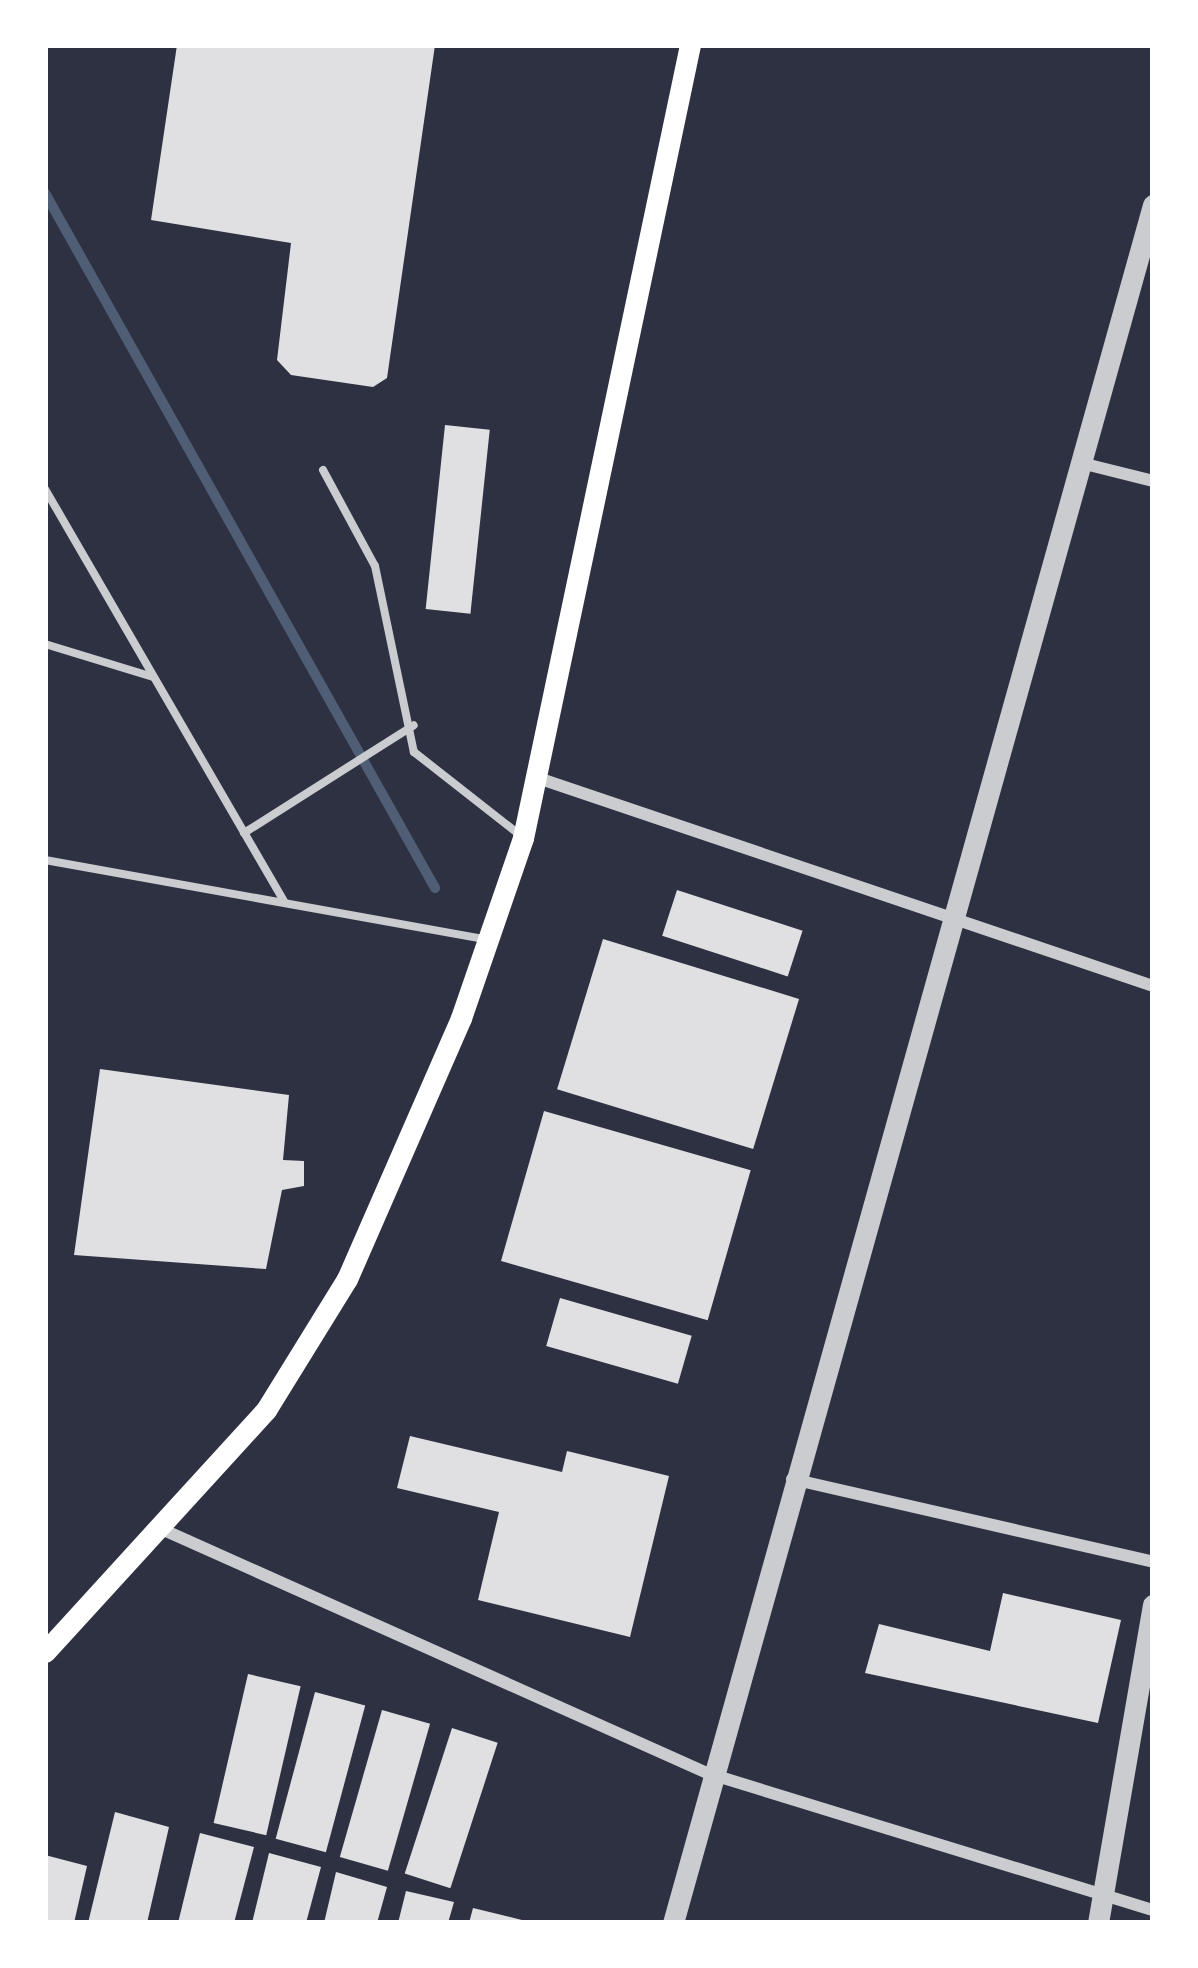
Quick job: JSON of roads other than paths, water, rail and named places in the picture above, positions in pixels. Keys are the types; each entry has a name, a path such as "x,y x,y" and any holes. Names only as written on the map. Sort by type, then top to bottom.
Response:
{"main road":[{"path":"45,1652 166,1531 266,1410 347,1279 490,939 523,838 690,45"}],"street":[{"path":"674,1923 707,1773 952,925 1153,205"},
{"path":"1081,463 1153,481"},
{"path":"534,777 952,925 1153,986"},
{"path":"791,1479 1153,1562"},
{"path":"166,1531 707,1773 1153,1910"},
{"path":"1098,1923 1153,1604"}],"lane":[{"path":"323,470 374,566 415,724 414,752 523,838"},
{"path":"45,489 284,901"},
{"path":"45,644 154,678"},
{"path":"244,832 316,782 415,724"},
{"path":"45,860 490,939"}],"waterway":[{"path":"45,193 435,888"}]}
